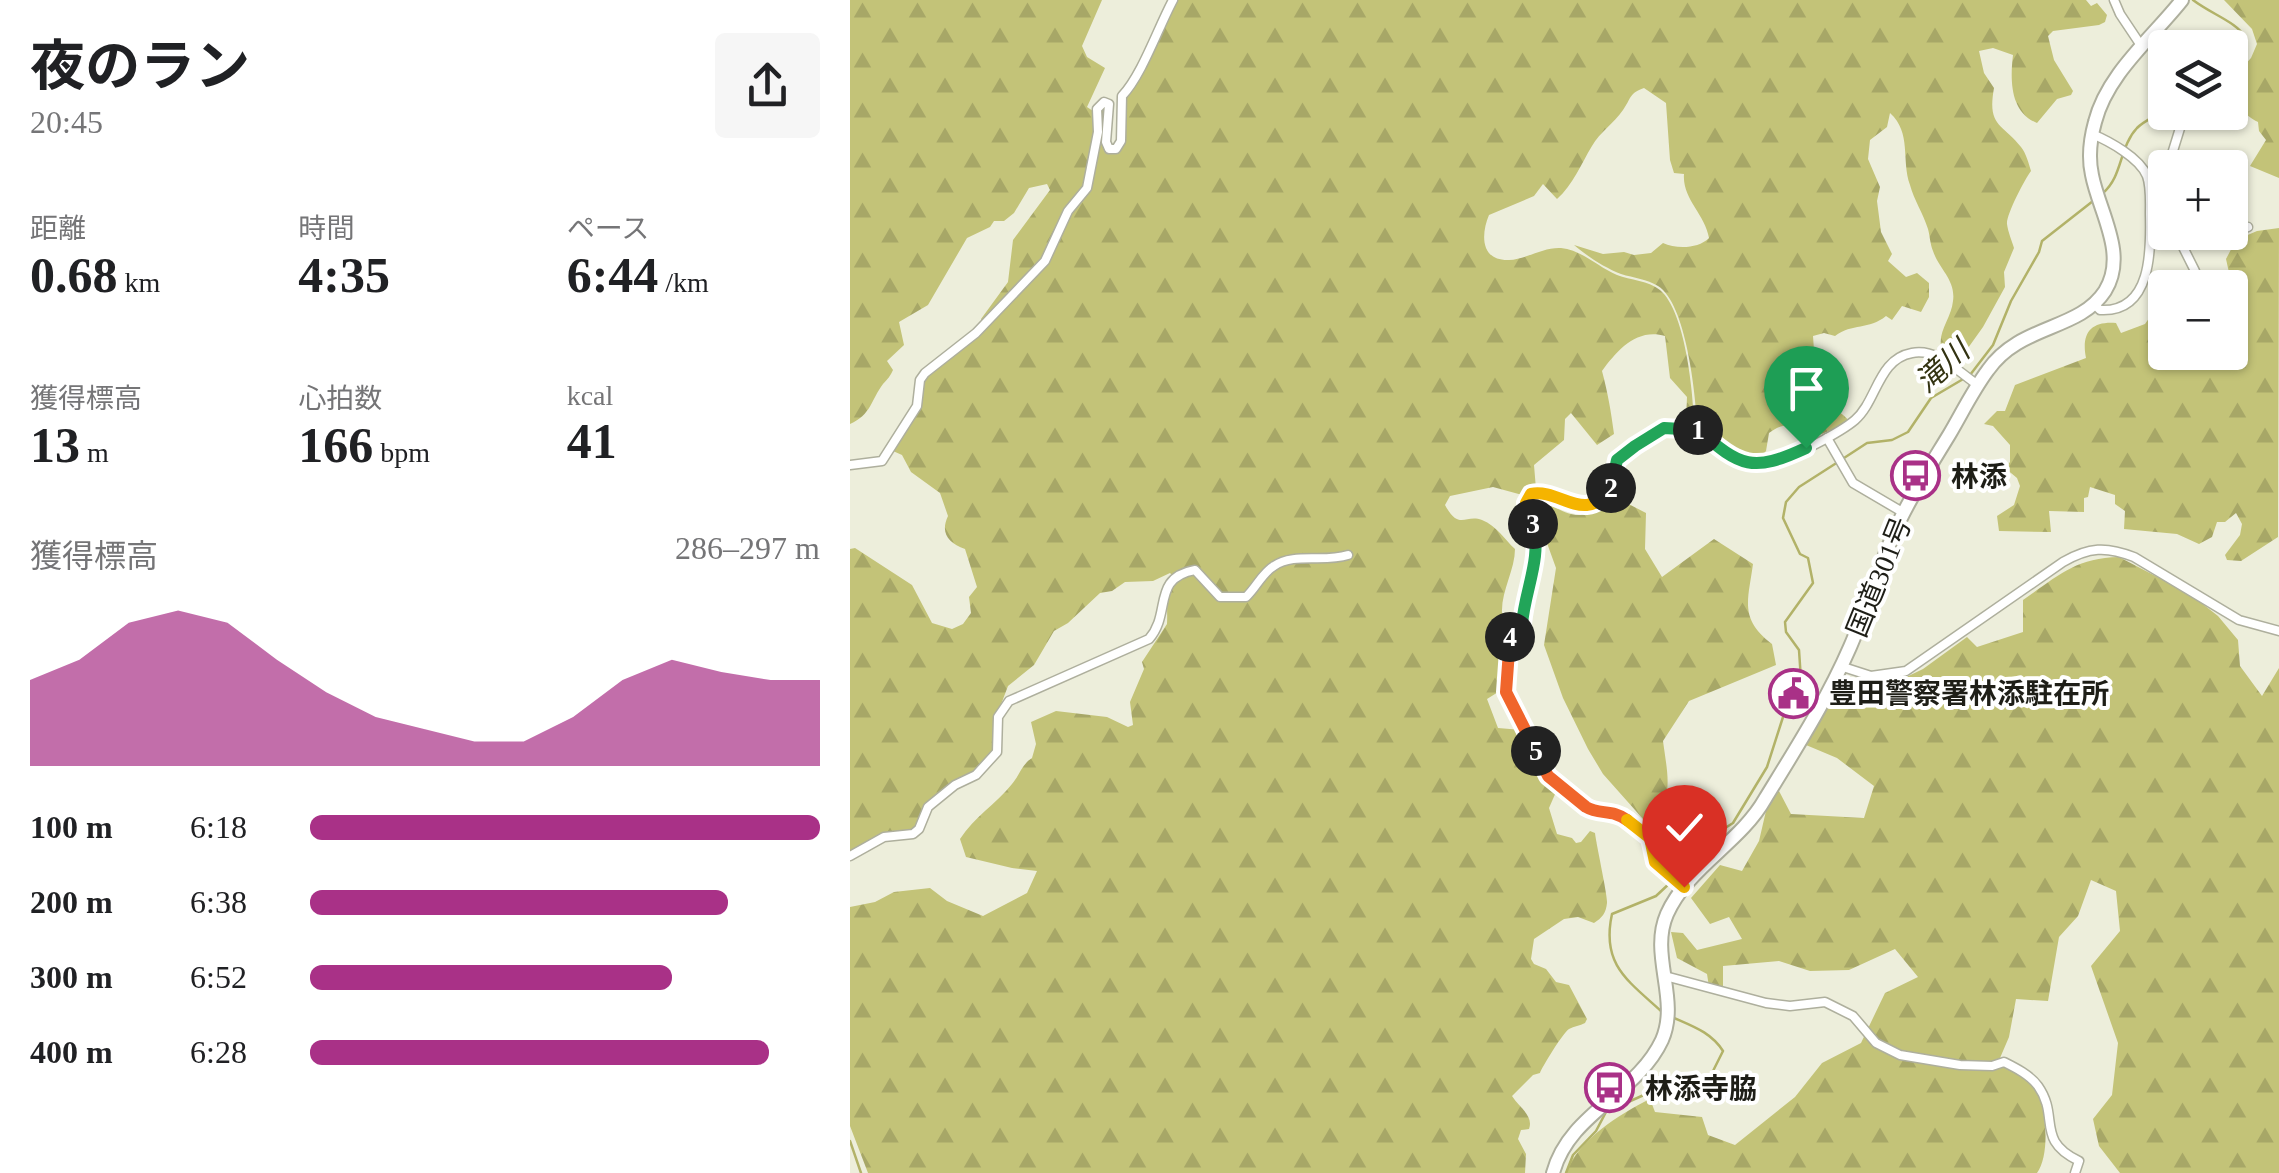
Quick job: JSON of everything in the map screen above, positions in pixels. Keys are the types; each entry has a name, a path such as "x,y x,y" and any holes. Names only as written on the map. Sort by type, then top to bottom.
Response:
{"highway":[{"path":"2094,304 2110,282 2114,262 2111,237 2094,184 2090,160 2092,134 2108,90 2179,4"},
{"name":"国道301号","path":"1553,1173 1570,1136 1651,1058 1664,1035 1668,1012 1664,924 1684,887 1744,829 1763,804 1840,666 1904,513 1974,382 2015,342 2094,304"}],"street":[{"path":"850,464 882,461 916,406 925,373 976,334 1045,262 1068,211 1087,188 1098,132 1097,109 1104,102 1110,104 1106,142 1109,149 1116,149 1120,141 1122,96 1136,81 1173,0"},
{"path":"2114,0 2142,47"},
{"path":"2092,134 2130,158 2146,174 2148,185"},
{"path":"2094,304 2100,310 2108,310 2135,294 2148,272 2149,250"},
{"path":"1684,887 1655,862 1653,844 1641,831 1618,814 1590,810 1548,776 1504,686 1510,632 1522,624 1526,586 1537,558 1527,499 1542,492 1564,502 1589,504 1609,492 1620,456 1664,428 1696,428 1727,456 1760,463 1778,461 1858,418 1888,367 1904,354 1928,352 1974,382"},
{"path":"1827,438 1858,486 1904,513"},
{"path":"1840,666 1870,676 1906,671 2063,562 2090,548 2134,557 2239,620 2279,632"},
{"path":"850,856 884,837 912,834 919,829 928,808 954,785 976,775 996,752 998,717 1009,701 1149,639 1157,630 1167,586 1174,578 1195,570 1220,597 1246,597 1267,572 1283,561 1331,560 1348,555"},
{"path":"1665,976 1766,1003 1790,1006 1824,1002 1853,1016 1876,1043 1900,1056 1960,1065 1992,1066 2004,1062 2031,1078 2040,1090 2053,1142 2079,1161 2075,1173"}],"green space":[{"path":"850,0 1102,0 1082,46 1087,57 1105,68 1087,107 1093,111 1094,141 1089,171 1078,200 1044,255 983,324 981,319 1008,282 1013,240 1050,190 1047,184 1029,188 1014,213 967,238 928,305 899,322 904,345 887,361 893,370 867,412 850,424"},
{"path":"1176,0 2086,0 2091,6 2097,3 2107,15 2099,25 2053,31 2048,36 2054,60 2073,91 2057,99 2037,123 2017,103 2012,85 2013,55 1993,48 1979,51 1984,73 1994,88 1994,117 2023,149 2031,171 2007,219 2014,248 2004,272 2005,287 1968,348 1949,358 1943,352 1941,338 1951,309 1952,287 1932,248 1907,176 1901,129 1890,113 1887,127 1870,140 1868,159 1880,187 1877,201 1881,232 1892,254 1888,261 1906,277 1917,273 1929,283 1929,297 1921,312 1902,306 1892,320 1886,316 1835,336 1813,336 1822,369 1823,394 1850,422 1817,436 1798,427 1782,426 1769,433 1766,451 1760,458 1730,455 1697,426 1688,351 1668,296 1658,286 1621,274 1574,245 1603,254 1634,255 1651,253 1663,243 1687,247 1709,238 1686,191 1684,174 1674,173 1666,103 1644,88 1636,92 1595,141 1557,199 1543,184 1534,196 1489,215 1485,245 1499,259 1516,259 1554,248 1569,249 1617,275 1660,290 1669,300 1681,333 1694,422 1686,419 1687,397 1670,378 1665,336 1636,338 1602,371 1614,434 1597,445 1571,413 1565,419 1564,440 1534,465 1536,489 1526,496 1493,487 1450,496 1445,505 1458,520 1487,523 1515,549 1502,613 1518,613 1520,621 1508,630 1503,689 1487,699 1498,728 1522,730 1554,786 1556,792 1549,808 1557,834 1576,843 1590,831 1595,833 1607,899 1605,912 1594,923 1578,917 1564,919 1534,939 1534,964 1546,969 1556,982 1569,985 1587,1019 1566,1032 1540,1073 1512,1096 1530,1124 1529,1129 1521,1130 1518,1139 1526,1154 1525,1173 868,1173 850,1126 850,907 875,902 894,892 930,888 947,901 983,916 1027,893 1037,871 966,857 960,839 1032,758 1036,744 1031,722 1056,711 1107,717 1128,727 1133,725 1130,702 1144,669 1142,662 1167,624 1168,595 1175,578 1170,573 1153,581 1125,582 1112,591 1100,593 1054,631 1034,665 1008,686 997,715 997,747 975,774 955,783 914,829 850,854 850,549 855,548 912,585 932,623 952,629 963,624 971,613 969,597 977,587 965,549 954,544 945,532 948,516 940,493 911,472 902,455 893,451 919,409 922,381 978,335 1046,264 1069,213 1087,193 1099,110 1105,106 1105,137 1116,152 1120,149 1126,95 1139,81"},
{"path":"2224,0 2279,0 2279,178 2250,166 2266,140 2258,122 2248,116 2248,61 2257,44 2252,29"},
{"path":"2279,228 2278,537 2241,561 2227,560 2225,555 2240,535 2242,524 2236,513 2225,522 2217,522 2212,537 2199,544 2177,534 2124,529 2125,511 2115,504 2115,495 2090,487 2088,497 2084,498 2084,512 2049,511 2051,532 1999,531 1997,516 2014,505 2020,486 2005,468 2010,462 2010,445 1993,426 1984,424 1997,411 2005,411 2015,385 2086,358 2085,342 2094,327 2116,323 2121,333 2148,320 2148,370 2248,370 2248,270 2228,270 2226,259 2231,250 2248,250 2248,235"},
{"path":"1613,496 1646,513 1645,549 1662,577 1714,539 1753,564 1748,599 1750,617 1772,644 1776,665 1689,701 1663,741 1666,796 1651,828 1603,774 1588,749 1563,698 1544,645 1556,568 1535,510 1543,501 1564,512 1587,514"},
{"path":"2119,557 2190,594 2218,616 2238,640 2240,666 2262,696 2279,668 2279,1173 2120,1173 2099,1146 2093,1119 2112,1095 2118,1043 2091,966 2120,931 2116,891 2091,880 2078,916 2059,937 2048,1001 2016,999 2009,1037 2000,1058 2003,1067 2031,1082 2041,1101 2045,1141 2037,1173 1565,1173 1590,1138 1650,1099 1655,1112 1702,1117 1708,1135 1735,1145 1795,1097 1822,1063 1861,1043 1885,993 1918,977 1895,949 1849,970 1810,971 1779,961 1723,966 1723,992 1709,987 1707,974 1677,958 1671,932 1683,933 1697,950 1742,939 1729,917 1710,924 1691,898 1720,865 1742,871 1759,841 1769,798 1779,791 1791,814 1864,818 1874,786 1837,758 1806,745 1827,707 1874,685 1898,681 1923,669 1967,637 1977,647 2023,632 2023,600 2079,565"}],"waterway":[{"name":"滝川","path":"2193,0 2240,30"},
{"name":"滝川","path":"2103,193 2114,178 2131,136 2148,120"},
{"name":"滝川","path":"1844,458 1867,443 1892,440 1908,432 1931,398 1970,375 1993,345 2042,241 2093,201"},
{"name":"滝川","path":"1677,876 1689,851 1733,823 1767,767 1783,717 1801,680 1799,650 1786,632 1785,622 1813,583 1808,558 1800,554 1783,518 1786,502 1799,487 1838,462"},
{"name":"滝川","path":"1661,1011 1620,970 1610,946 1610,931 1612,914 1656,896 1671,882"},
{"name":"滝川","path":"1566,1173 1573,1155 1596,1131 1606,1112 1646,1094 1672,1096 1691,1092 1713,1071 1723,1051 1718,1044 1701,1030 1672,1017"},
{"path":"850,1141 861,1173"}],"place":[{"name":"林添","path":"1916,476"},
{"name":"豊田警察署林添駐在所","path":"1794,693"},
{"name":"林添寺脇","path":"1610,1088"}],"route":[{"path":"1684,887 1655,862 1650,838 1612,811 1590,810 1548,776 1506,692 1510,632 1522,624 1526,586 1538,549 1527,499 1542,492 1583,506 1598,500 1609,492 1620,456 1670,426 1696,428 1727,456 1748,462 1778,461 1806,448"}]}
